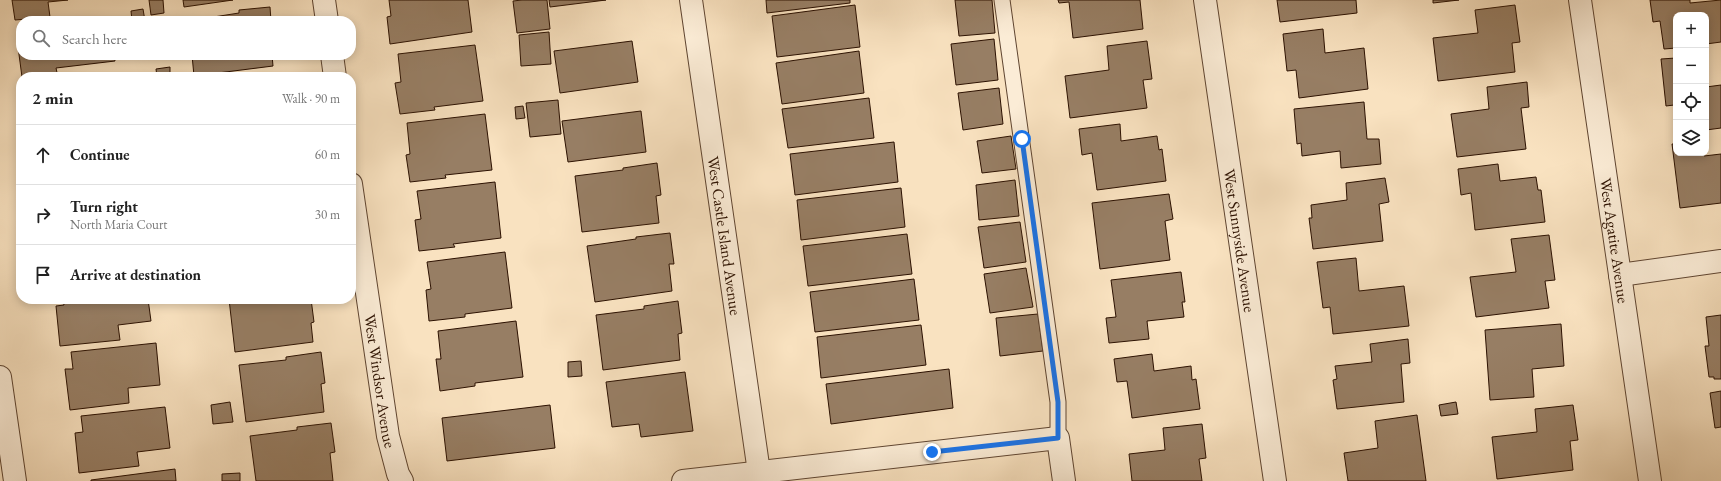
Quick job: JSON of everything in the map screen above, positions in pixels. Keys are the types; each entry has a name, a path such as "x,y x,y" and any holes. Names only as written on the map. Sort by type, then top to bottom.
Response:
{"street":[{"path":"324,0 326,16"},
{"name":"West Castle Island Avenue","path":"691,0 759,472"},
{"name":"West Sunnyside Avenue","path":"1205,0 1275,481"},
{"name":"West Agatite Avenue","path":"1580,0 1650,481"},
{"path":"333,60 334,72"},
{"name":"West Windsor Avenue","path":"356,218 388,436 398,474 402,481"},
{"path":"1620,275 1721,261"},
{"path":"0,377 15,481"},
{"path":"683,481 1058,438 1064,481"}],"lane":[{"path":"1002,0 1058,402 1058,438"}],"building":[{"path":"12,0 68,0 48,2 50,16 16,16 15,20"},
{"path":"149,0 163,0 164,13 151,15"},
{"path":"183,0 233,0 184,7"},
{"path":"389,0 468,0 472,32 390,44 387,17 391,16"},
{"path":"547,0 550,29 517,33 513,1"},
{"path":"549,0 606,0 550,7"},
{"path":"766,0 850,0 850,3 767,13"},
{"path":"955,0 992,0 995,33 959,36"},
{"path":"1058,0 1140,0 1143,29 1073,38 1069,2 1059,3"},
{"path":"1277,0 1356,0 1357,13 1280,22"},
{"path":"1433,0 1459,0 1433,3"},
{"path":"1650,0 1690,0 1690,3 1721,0 1721,42 1709,44 1709,12 1673,12 1673,48 1664,49 1660,21 1653,22"},
{"path":"855,5 860,47 777,57 772,16"},
{"path":"1515,5 1520,42 1512,43 1515,72 1438,81 1433,38 1478,33 1475,10"},
{"path":"270,7 271,16 220,16 239,13 239,10"},
{"path":"143,9 144,16 132,16 131,11"},
{"path":"1323,29 1325,53 1364,48 1368,89 1299,98 1296,70 1287,71 1283,34"},
{"path":"549,32 551,64 521,66 519,35"},
{"path":"994,39 998,80 956,85 951,44"},
{"path":"632,41 638,82 560,93 554,51"},
{"path":"1147,41 1152,79 1143,80 1147,108 1070,118 1065,76 1109,70 1107,46"},
{"path":"475,45 483,101 434,107 435,110 400,114 395,83 401,82 398,54"},
{"path":"859,51 864,93 782,104 776,63"},
{"path":"1673,58 1673,105 1666,106 1661,59"},
{"path":"20,60 115,61 56,68 57,72 21,72"},
{"path":"192,60 272,60 273,66 226,72 194,72"},
{"path":"170,67 170,72 156,72 156,69"},
{"path":"1527,82 1529,107 1521,108 1526,149 1457,157 1451,114 1489,109 1487,87"},
{"path":"1721,85 1721,128 1709,130 1709,87"},
{"path":"999,88 1003,124 963,130 958,93"},
{"path":"869,98 874,138 788,148 782,109"},
{"path":"558,100 561,134 530,137 526,103"},
{"path":"1364,102 1367,139 1379,139 1381,164 1341,168 1340,151 1302,156 1301,143 1297,144 1294,109"},
{"path":"523,106 525,118 516,119 515,107"},
{"path":"641,111 646,152 568,162 562,121"},
{"path":"485,114 492,170 445,175 446,178 410,182 406,155 410,154 407,123"},
{"path":"1120,124 1121,141 1157,136 1159,150 1162,149 1166,181 1097,190 1092,153 1082,155 1079,129"},
{"path":"1011,136 1016,169 982,173 977,141"},
{"path":"894,142 898,182 795,195 790,154"},
{"path":"1721,154 1721,203 1680,208 1674,156 1709,156"},
{"path":"657,163 661,195 656,196 659,223 582,232 575,176 623,170 623,168"},
{"path":"1498,164 1500,181 1536,177 1538,190 1541,190 1545,222 1475,230 1471,193 1461,195 1458,169"},
{"path":"1385,178 1389,202 1379,204 1383,241 1313,249 1309,218 1312,218 1311,205 1347,200 1346,183"},
{"path":"1015,180 1019,216 979,220 976,185"},
{"path":"495,182 501,238 453,244 455,247 419,251 415,220 421,219 417,191"},
{"path":"901,188 905,227 801,240 797,200"},
{"path":"1169,194 1173,219 1165,221 1170,260 1100,269 1092,203"},
{"path":"1020,222 1026,262 984,268 978,227"},
{"path":"670,233 674,264 669,264 672,291 595,302 587,246 636,239 636,237"},
{"path":"907,234 912,274 808,286 803,246"},
{"path":"1549,235 1555,280 1545,281 1549,308 1476,317 1470,277 1516,272 1511,239"},
{"path":"505,252 512,308 465,314 465,317 429,321 426,290 431,289 427,262"},
{"path":"1356,258 1359,291 1404,286 1409,326 1333,334 1330,307 1323,308 1317,262"},
{"path":"1026,268 1033,307 990,313 984,274"},
{"path":"1181,272 1185,302 1182,302 1184,317 1147,321 1149,339 1109,343 1106,318 1116,317 1111,280"},
{"path":"914,279 919,320 815,332 810,292"},
{"path":"678,301 682,333 678,334 680,360 603,370 596,315 644,309 644,306"},
{"path":"149,304 151,321 118,325 120,340 60,346 56,306"},
{"path":"230,304 312,304 314,322 311,323 313,342 235,352"},
{"path":"1038,314 1043,351 1000,356 996,318"},
{"path":"1721,315 1721,379 1714,379 1714,377 1709,377 1705,346 1709,346 1706,317"},
{"path":"516,321 523,377 475,383 475,386 440,391 436,359 441,359 438,331"},
{"path":"1561,324 1564,366 1532,369 1534,397 1490,400 1485,330"},
{"path":"921,325 926,365 821,378 817,337"},
{"path":"1408,339 1410,363 1401,364 1404,402 1337,409 1333,380 1337,379 1335,366 1372,362 1370,344"},
{"path":"156,343 160,385 128,388 129,403 70,410 65,369 73,369 71,352"},
{"path":"321,352 325,383 321,384 324,412 246,422 239,365 286,360 286,357"},
{"path":"1152,354 1154,371 1191,366 1192,380 1196,379 1200,409 1132,418 1127,381 1117,382 1114,359"},
{"path":"581,361 582,376 568,377 568,362"},
{"path":"949,369 953,408 831,424 826,384"},
{"path":"685,372 693,431 641,437 639,424 612,427 606,382"},
{"path":"1721,391 1721,427 1715,428 1710,393"},
{"path":"230,402 233,422 213,424 211,405"},
{"path":"1456,402 1458,414 1441,416 1439,405"},
{"path":"550,405 555,448 447,461 442,418"},
{"path":"1573,405 1578,440 1570,441 1573,470 1497,479 1492,437 1537,432 1535,409"},
{"path":"165,407 170,448 137,452 139,466 79,473 75,433 83,432 81,416"},
{"path":"1417,415 1426,481 1348,481 1344,453 1378,448 1375,421"},
{"path":"331,423 335,452 330,453 333,481 256,481 250,436 297,430 297,427"},
{"path":"1202,424 1206,458 1199,459 1202,481 1132,481 1129,454 1165,450 1163,428"},
{"path":"175,469 176,481 91,481 91,480"},
{"path":"240,473 240,481 222,481 222,474"}],"route":[{"path":"932,452 1058,438 1058,402 1022,139"}]}
